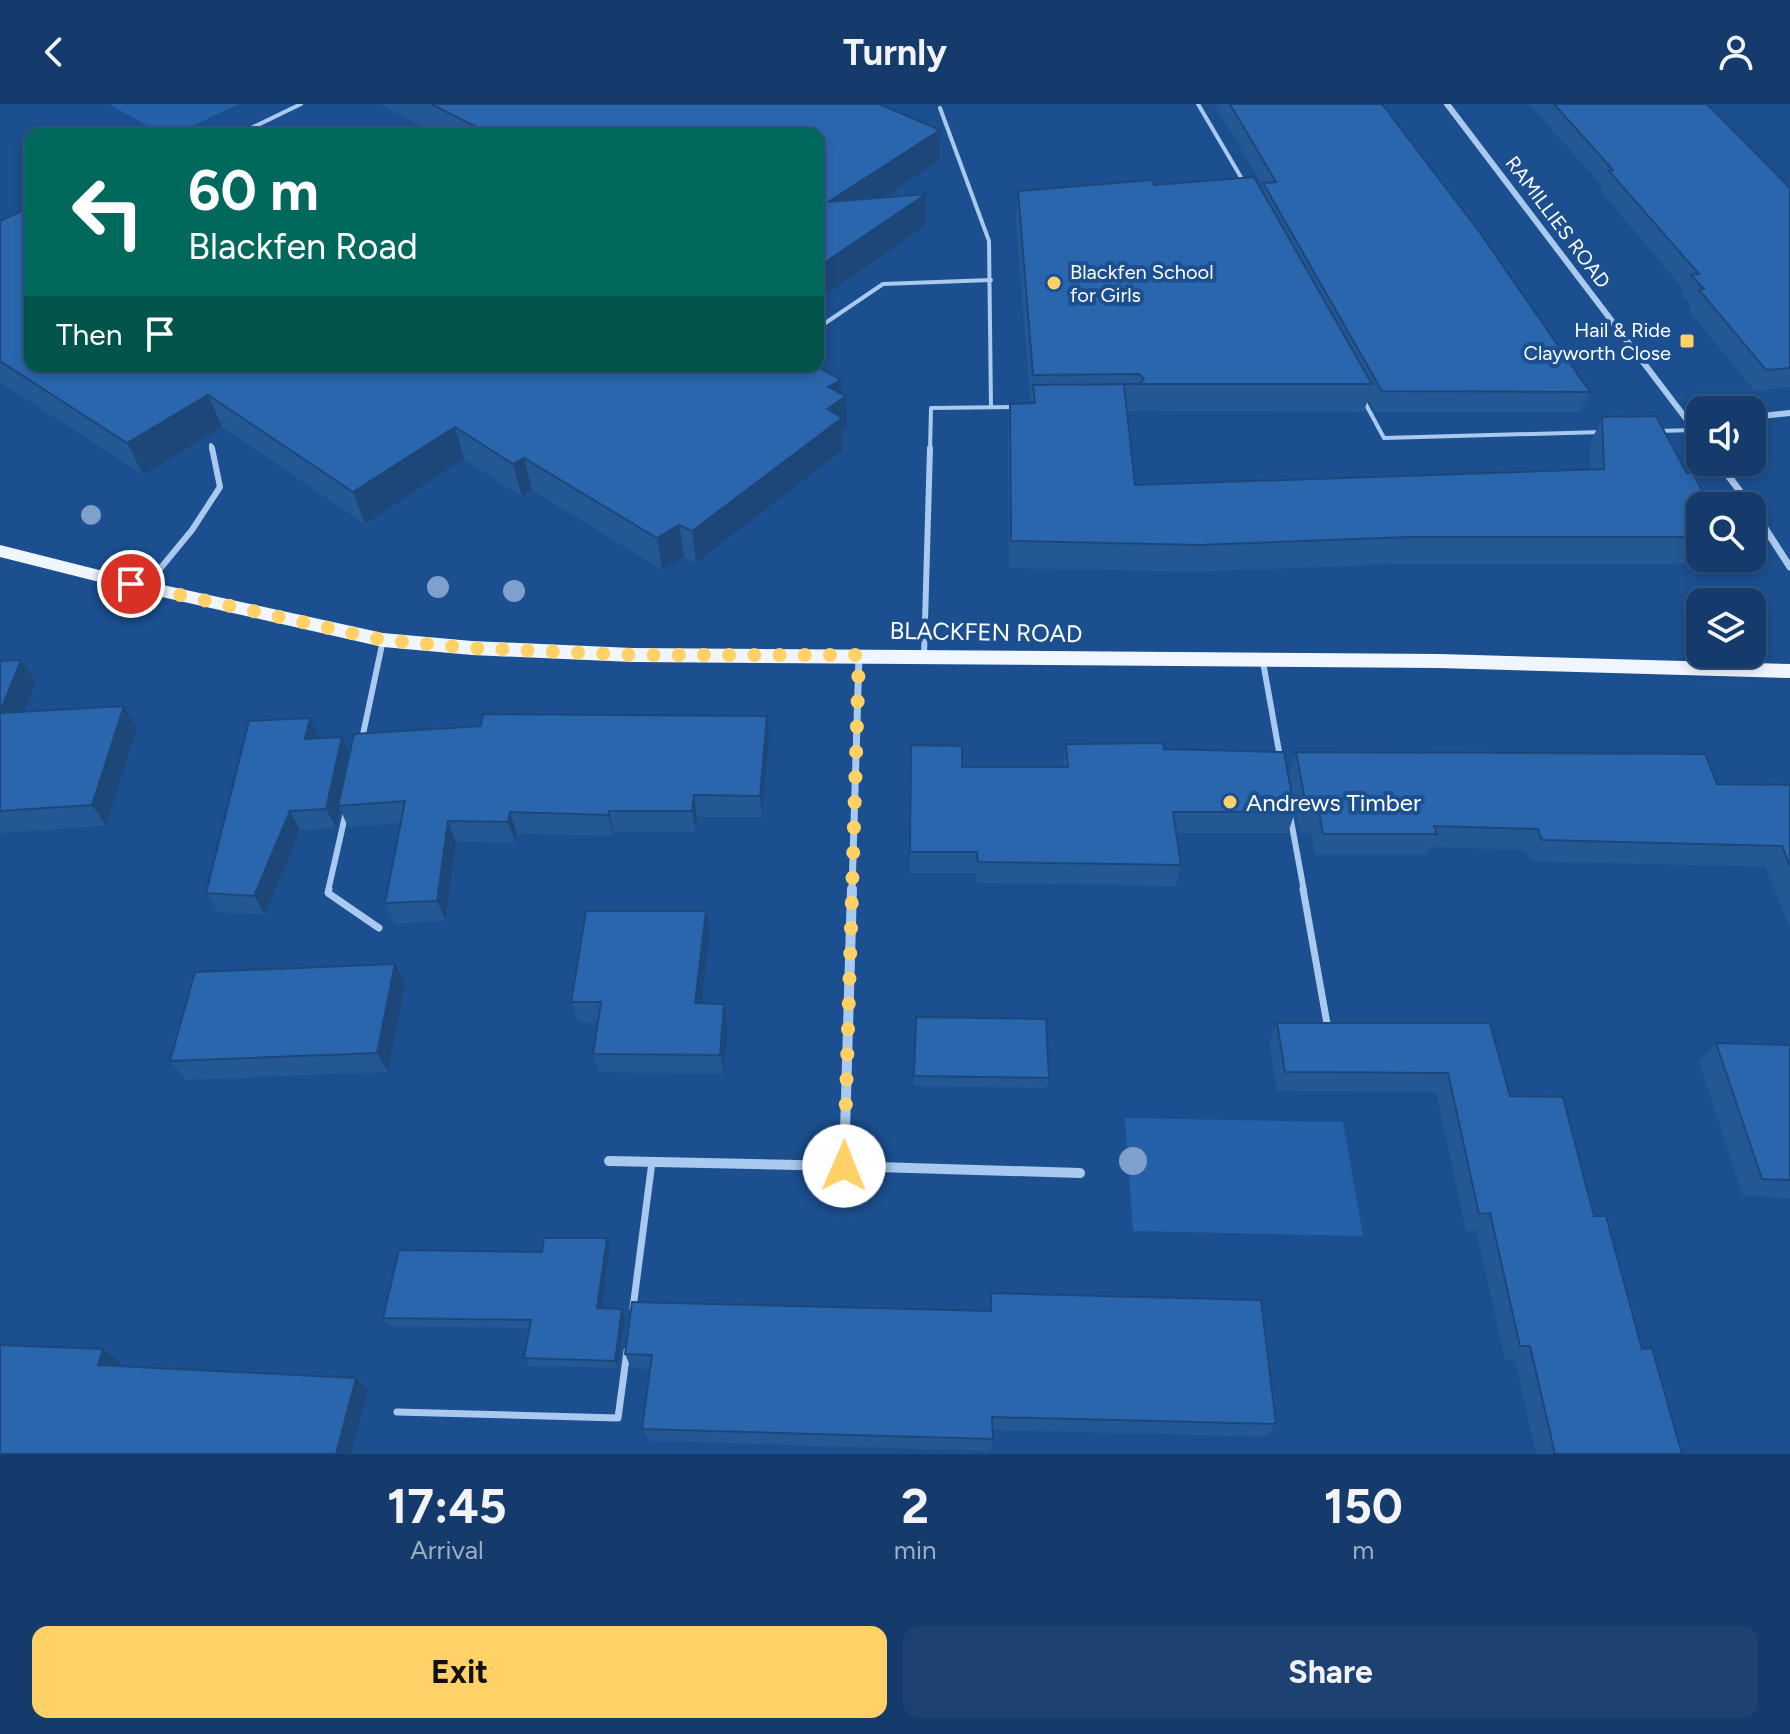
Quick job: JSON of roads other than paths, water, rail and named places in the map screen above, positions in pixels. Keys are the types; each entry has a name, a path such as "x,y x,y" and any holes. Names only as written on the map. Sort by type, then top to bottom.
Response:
{"main road":[{"name":"BLACKFEN ROAD","path":"0,551 383,640 472,648 632,655 1263,659 1790,671"}],"street":[{"name":"RAMILLIES ROAD","path":"1447,104 1686,417"},
{"path":"1766,416 1790,413"},
{"path":"1766,530 1790,567"},
{"path":"844,1166 859,655"},
{"path":"609,1161 1080,1173"}],"lane":[{"path":"251,128 301,104"},
{"path":"1198,104 1248,191"},
{"path":"940,108 985,227 991,280 991,407"},
{"path":"824,324 883,284 991,280"},
{"path":"1361,397 1384,438 1617,432"},
{"path":"924,656 931,408 1020,407"},
{"path":"1648,431 1686,430"},
{"path":"145,587 192,530 220,487 211,445"},
{"path":"361,744 383,640"},
{"path":"1263,659 1282,768"},
{"path":"1288,799 1329,1032"},
{"path":"347,804 328,893 379,928"},
{"path":"632,1312 652,1162"},
{"path":"397,1412 618,1418 628,1342"}],"place":[{"name":"Blackfen School for Girls","path":"1054,283"},
{"name":"Hail & Ride Clayworth Close","path":"1687,341"},
{"name":"Andrews Timber","path":"1230,802"}]}
